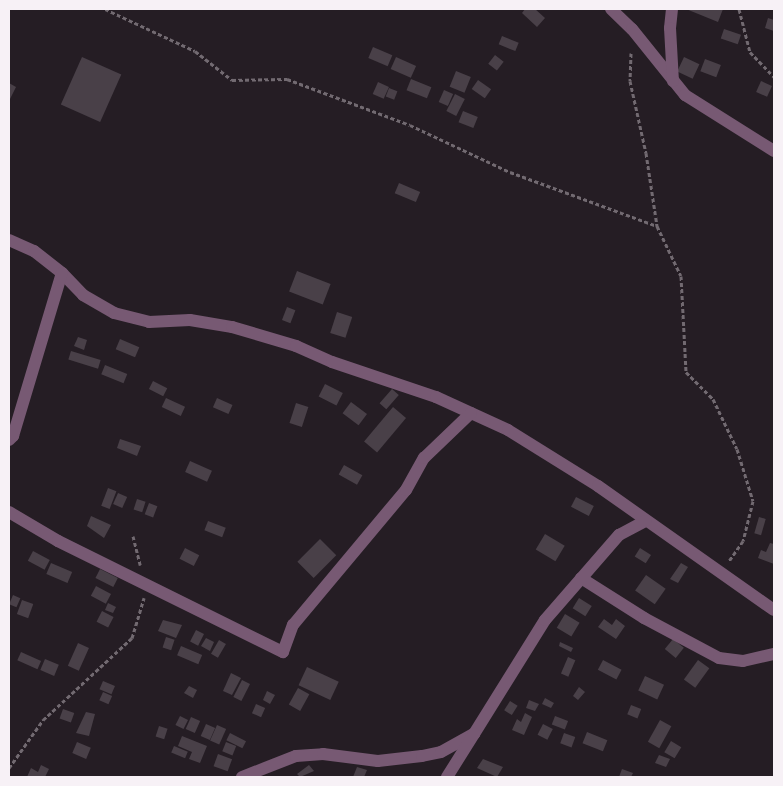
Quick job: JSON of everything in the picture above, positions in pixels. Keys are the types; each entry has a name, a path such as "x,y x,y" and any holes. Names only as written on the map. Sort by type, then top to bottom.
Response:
{"street":[{"path":"611,9 632,29 685,95 710,113 774,150"},
{"path":"672,9 670,28 673,81"},
{"path":"9,240 34,251 62,273 83,295 126,318 172,323 190,320 232,327 377,375 471,413 537,448 774,610"},
{"path":"9,440 13,436 62,273"},
{"path":"9,512 58,541 283,652 293,625 406,490 424,458 471,413"},
{"path":"447,777 509,683 528,644 581,578 619,536 645,521"},
{"path":"581,578 644,618 720,658 743,661 774,654"},
{"path":"242,777 296,756 323,754 378,761 422,756 441,752 474,734"}],"path":[{"path":"104,9 195,50 232,80 287,79 410,125 510,172 658,226"},
{"path":"739,9 750,52 774,77"},
{"path":"632,29 630,81 646,153 658,226 681,276 686,372 713,399 737,449 753,501 743,541 721,572"},
{"path":"133,536 142,571"},
{"path":"9,768 43,720 132,638 146,588"}],"building":[{"path":"525,9 535,9 545,18 537,27 522,13"},
{"path":"686,9 723,9 718,22"},
{"path":"768,18 774,20 774,31 765,28"},
{"path":"724,29 741,35 738,44 721,38"},
{"path":"502,36 519,43 515,51 499,44"},
{"path":"373,47 392,55 388,66 368,58"},
{"path":"495,55 504,62 497,70 488,64"},
{"path":"82,57 121,74 100,122 61,105"},
{"path":"396,57 416,66 411,78 391,69"},
{"path":"684,57 699,64 693,79 677,72"},
{"path":"705,59 721,65 716,77 700,71"},
{"path":"456,71 471,77 464,93 450,87"},
{"path":"411,79 431,87 427,98 407,90"},
{"path":"478,80 491,89 485,98 472,89"},
{"path":"761,81 772,86 767,97 756,92"},
{"path":"378,82 389,87 384,99 373,94"},
{"path":"9,83 16,87 9,101"},
{"path":"389,88 397,91 394,100 386,96"},
{"path":"444,90 453,94 448,106 439,102"},
{"path":"455,94 465,99 456,116 446,111"},
{"path":"463,111 478,117 473,128 459,122"},
{"path":"399,183 420,192 416,202 395,193"},
{"path":"297,271 331,284 323,304 289,292"},
{"path":"287,307 295,310 290,323 282,320"},
{"path":"337,312 352,317 345,338 330,333"},
{"path":"78,337 87,340 84,350 74,346"},
{"path":"120,339 139,347 135,357 116,349"},
{"path":"71,351 101,360 98,369 68,360"},
{"path":"105,365 127,374 124,383 101,374"},
{"path":"153,381 167,388 163,396 149,389"},
{"path":"325,384 343,393 336,406 319,396"},
{"path":"392,389 399,395 386,409 380,403"},
{"path":"166,398 185,407 181,416 162,407"},
{"path":"217,398 233,405 228,414 213,407"},
{"path":"351,402 367,414 359,425 343,413"},
{"path":"296,403 308,407 302,427 290,423"},
{"path":"393,407 406,418 377,452 364,441"},
{"path":"120,439 141,446 137,456 117,448"},
{"path":"190,461 212,471 207,482 185,472"},
{"path":"344,465 362,475 357,485 339,475"},
{"path":"108,488 116,491 110,509 101,506"},
{"path":"118,493 127,497 122,508 113,504"},
{"path":"576,497 594,506 589,516 571,507"},
{"path":"137,499 146,502 142,512 134,509"},
{"path":"149,503 157,506 153,517 145,514"},
{"path":"91,516 111,525 104,538 87,526"},
{"path":"759,517 766,519 761,535 754,533"},
{"path":"208,521 226,528 222,537 204,530"},
{"path":"545,534 565,546 555,561 536,549"},
{"path":"320,539 336,555 314,578 297,562"},
{"path":"770,543 774,544 774,564 758,558 761,550 766,552"},
{"path":"185,548 199,555 194,566 180,559"},
{"path":"640,548 651,555 646,563 635,556"},
{"path":"33,551 50,560 45,570 28,561"},
{"path":"51,563 72,572 67,583 46,574"},
{"path":"681,563 688,567 678,583 670,579"},
{"path":"100,569 118,578 113,587 95,578"},
{"path":"646,575 666,589 655,604 635,591"},
{"path":"96,586 111,594 106,604 91,596"},
{"path":"13,595 20,598 16,607 9,604"},
{"path":"579,598 592,606 585,616 573,608"},
{"path":"22,600 33,604 28,618 17,614"},
{"path":"108,603 116,607 113,613 105,610"},
{"path":"102,611 114,617 108,628 97,622"},
{"path":"565,614 580,623 571,636 557,628"},
{"path":"604,619 612,625 616,619 625,626 616,639 598,627"},
{"path":"163,620 182,625 176,638 158,631"},
{"path":"196,630 204,634 198,646 190,642"},
{"path":"166,637 175,640 171,650 163,647"},
{"path":"206,638 214,642 210,651 201,646"},
{"path":"673,639 684,648 676,658 665,649"},
{"path":"219,640 226,644 218,658 211,654"},
{"path":"560,642 573,648 571,652 559,646"},
{"path":"78,643 89,648 79,671 68,666"},
{"path":"181,646 202,655 198,664 177,655"},
{"path":"21,652 41,661 37,669 17,660"},
{"path":"568,657 575,660 568,677 561,674"},
{"path":"45,659 59,665 54,676 40,670"},
{"path":"603,660 622,670 616,680 598,670"},
{"path":"698,660 709,668 695,688 684,679"},
{"path":"307,667 339,682 330,700 299,685"},
{"path":"231,673 241,678 232,695 223,691"},
{"path":"645,676 664,685 657,699 638,691"},
{"path":"242,680 250,684 241,701 233,697"},
{"path":"103,681 115,686 111,694 99,689"},
{"path":"189,686 197,690 193,698 184,693"},
{"path":"579,687 585,692 578,700 573,696"},
{"path":"298,688 309,694 300,711 289,705"},
{"path":"267,691 275,695 270,704 263,700"},
{"path":"103,692 112,696 108,704 99,700"},
{"path":"545,698 554,703 551,708 542,704"},
{"path":"529,700 539,704 535,711 526,708"},
{"path":"510,701 518,706 512,715 504,710"},
{"path":"256,704 265,708 261,717 252,713"},
{"path":"631,705 641,709 637,718 627,714"},
{"path":"63,709 74,713 71,723 60,718"},
{"path":"86,712 95,714 89,736 76,733"},
{"path":"525,713 532,717 524,735 512,730 517,719 521,722"},
{"path":"180,716 188,720 183,729 175,725"},
{"path":"555,716 568,721 565,729 552,724"},
{"path":"191,717 200,721 195,733 186,729"},
{"path":"660,720 671,726 659,748 648,742"},
{"path":"206,724 215,728 210,740 201,736"},
{"path":"543,724 553,729 547,740 538,735"},
{"path":"217,725 226,729 219,745 210,741"},
{"path":"159,726 168,729 164,739 156,736"},
{"path":"587,732 607,740 603,751 583,743"},
{"path":"230,733 246,741 242,748 226,740"},
{"path":"564,733 575,737 572,747 560,743"},
{"path":"182,736 207,746 200,763 189,759 192,752 178,746"},
{"path":"671,741 681,747 675,758 664,752"},
{"path":"77,742 91,748 86,759 72,753"},
{"path":"226,742 236,746 232,755 222,751"},
{"path":"174,746 188,752 185,758 171,752"},
{"path":"218,754 232,759 228,771 214,766"},
{"path":"659,755 670,759 666,767 655,763"},
{"path":"483,759 503,767 497,777 477,768"},
{"path":"41,765 49,769 45,777 27,777 31,768 38,772"},
{"path":"309,765 314,771 300,777 297,774"},
{"path":"357,767 367,770 364,777 353,777"},
{"path":"622,769 633,773 631,777 619,777"}]}
